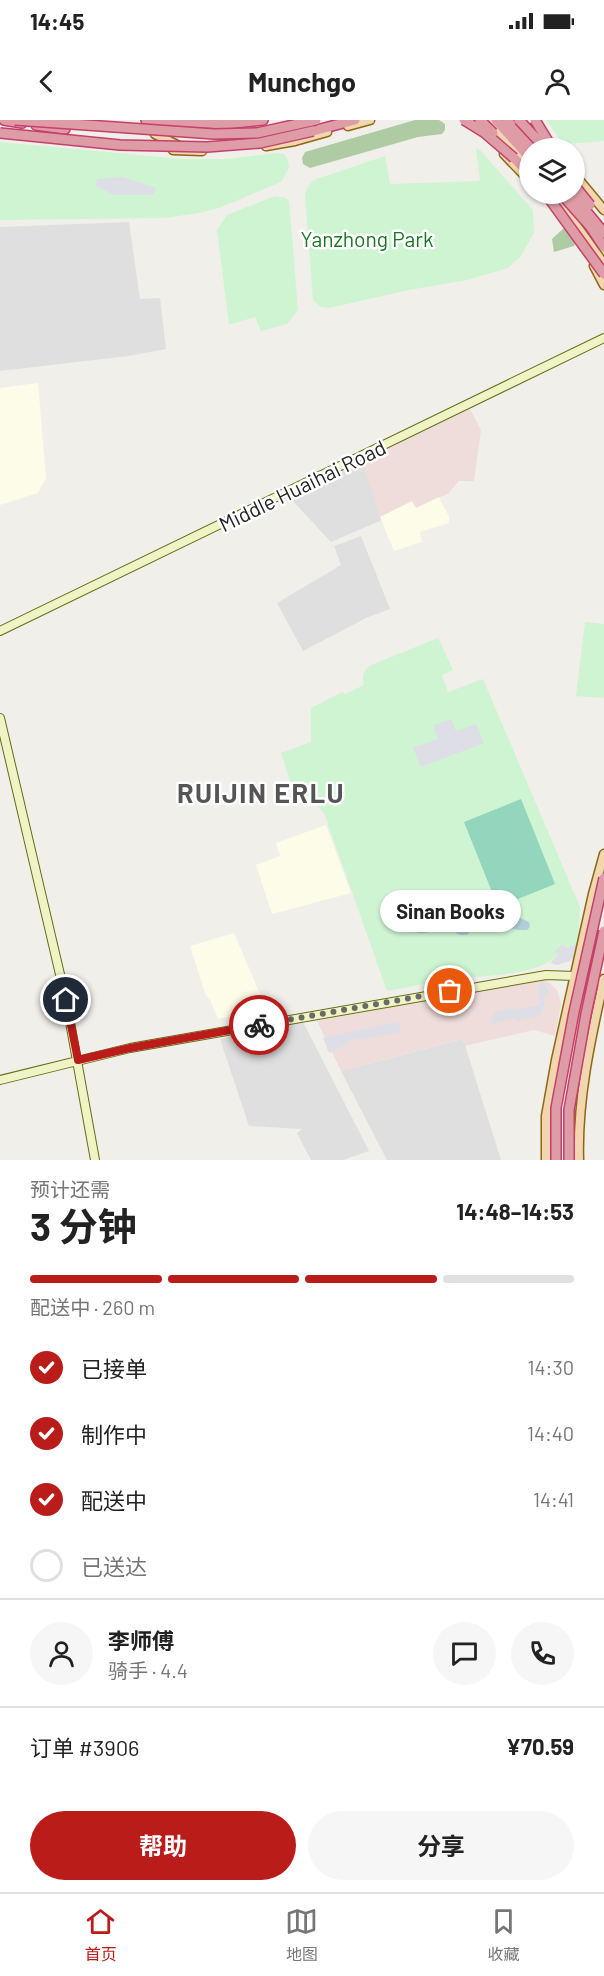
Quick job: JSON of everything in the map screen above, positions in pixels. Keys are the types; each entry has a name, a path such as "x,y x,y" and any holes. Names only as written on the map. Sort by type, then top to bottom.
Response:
{"highway":[{"path":"4,120 123,135 257,133 318,120"},
{"path":"15,120 214,134"},
{"path":"146,120 225,124 263,120"},
{"path":"0,132 120,145 207,147 260,143 355,120"},
{"path":"464,120 485,133 519,163"},
{"path":"480,120 499,138 514,158"},
{"path":"496,120 519,146"},
{"path":"513,120 525,138"},
{"path":"513,120 534,138"},
{"path":"535,120 547,138"},
{"path":"585,199 604,224"},
{"path":"553,204 604,274"},
{"path":"570,204 590,226 600,248"},
{"path":"581,204 604,233"},
{"path":"556,1160 556,1108 574,1012 604,878"},
{"path":"569,1160 569,1110 585,1014 604,931"}],"main road":[{"path":"24,120 204,137 296,126 318,120"},
{"path":"0,132 77,137 156,149 220,150 295,141 369,120"},
{"path":"487,120 492,141 519,169"},
{"path":"487,120 519,153"},
{"path":"513,120 540,131 545,138"},
{"path":"513,120 528,138"},
{"path":"540,120 540,131"},
{"path":"155,134 189,151"},
{"path":"585,188 604,212"},
{"path":"548,204 594,265 604,285"},
{"path":"563,204 600,248 604,264"},
{"path":"581,204 604,233"},
{"path":"588,212 604,212"},
{"path":"594,265 600,248"},
{"name":"Middle Huaihai Road","path":"0,631 604,338"},
{"path":"0,718 66,1000 95,1160"},
{"path":"546,1160 546,1116 556,1060 604,854"},
{"path":"0,1080 130,1048 546,975 575,976 604,981 582,1098 579,1160"}],"shaded area":[{"path":"123,177 156,188 154,195 114,195 96,186 97,179"},
{"path":"129,222 140,299 160,298 166,349 128,356 0,371 0,227"},
{"path":"38,383 46,478 38,493 0,505 0,388"},
{"path":"470,409 481,430 474,481 459,481 449,493 416,509 412,502 380,517 362,461"},
{"path":"362,460 382,520 331,542 289,497"},
{"path":"439,497 449,517 449,523 420,532 422,542 394,551 380,517 412,501 416,508"},
{"path":"361,536 390,609 366,618 303,651 277,603 341,565 334,546"},
{"path":"451,719 456,731 476,724 484,743 421,767 413,748 438,739 433,726"},
{"path":"326,825 351,893 272,914 256,865 280,856 276,843"},
{"path":"234,933 266,1008 218,1019 206,996 190,946"},
{"path":"578,943 576,955 570,961 557,965 550,963 558,955 554,951 563,945 567,948"},
{"path":"542,980 550,992 544,996 540,1016 516,1021 515,1018 493,1024 491,1018 494,1017 494,1012 540,1005 538,990"},
{"path":"546,980 557,990 561,1004 555,1036 534,1030 465,1046 462,1039 341,1071 317,1021 436,998"},
{"path":"302,1020 369,1151 343,1160 311,1160 297,1133 302,1129 249,1126 220,1039"},
{"path":"398,1022 401,1032 350,1040 348,1044 329,1053 323,1038"},
{"path":"463,1039 501,1160 387,1160 341,1071"}],"green space":[{"path":"415,120 439,120 445,124 445,130 442,134 418,137 310,168 303,164 302,158 305,152"},
{"path":"546,120 604,120 604,141 585,143 585,138 559,138"},
{"name":"Yanzhong Park","path":"0,142 182,159 227,159 278,153 284,154 289,168 281,182 219,208 199,213 164,218 0,220"},
{"name":"Yanzhong Park","path":"476,148 519,194 519,204 528,204 533,210 534,233 521,256 508,268 467,280 329,308 321,307 313,300 305,195 308,186 314,180 385,156 390,184 480,181"},
{"name":"Yanzhong Park","path":"275,196 286,198 289,201 298,310 287,324 261,331 255,317 229,325 217,230 227,215"},
{"path":"564,228 575,243 574,246 554,252 552,239"},
{"path":"585,622 604,624 604,698 576,696"},
{"path":"438,638 453,670 442,675 448,692 483,679 580,907 578,943 566,949 554,951 558,955 548,962 522,971 451,979 387,991 324,813 305,792 295,796 281,753 311,742 311,708 342,692 345,694 364,685 365,671 369,666"},
{"path":"521,799 555,884 498,907 464,822"}],"water":[{"path":"412,909 441,910 455,921 465,925 470,932 463,935 450,930 415,932 407,923"},
{"path":"518,917 529,922 530,927 527,930 505,926 505,922"}],"way so far":[{"path":"259,1025 450,991"}],"place":[{"name":"Sinan Books","path":"450,991"}],"district":[{"name":"RUIJIN ERLU","path":"261,792"}],"route":[{"path":"66,1000 78,1060 130,1048 259,1025"}]}
